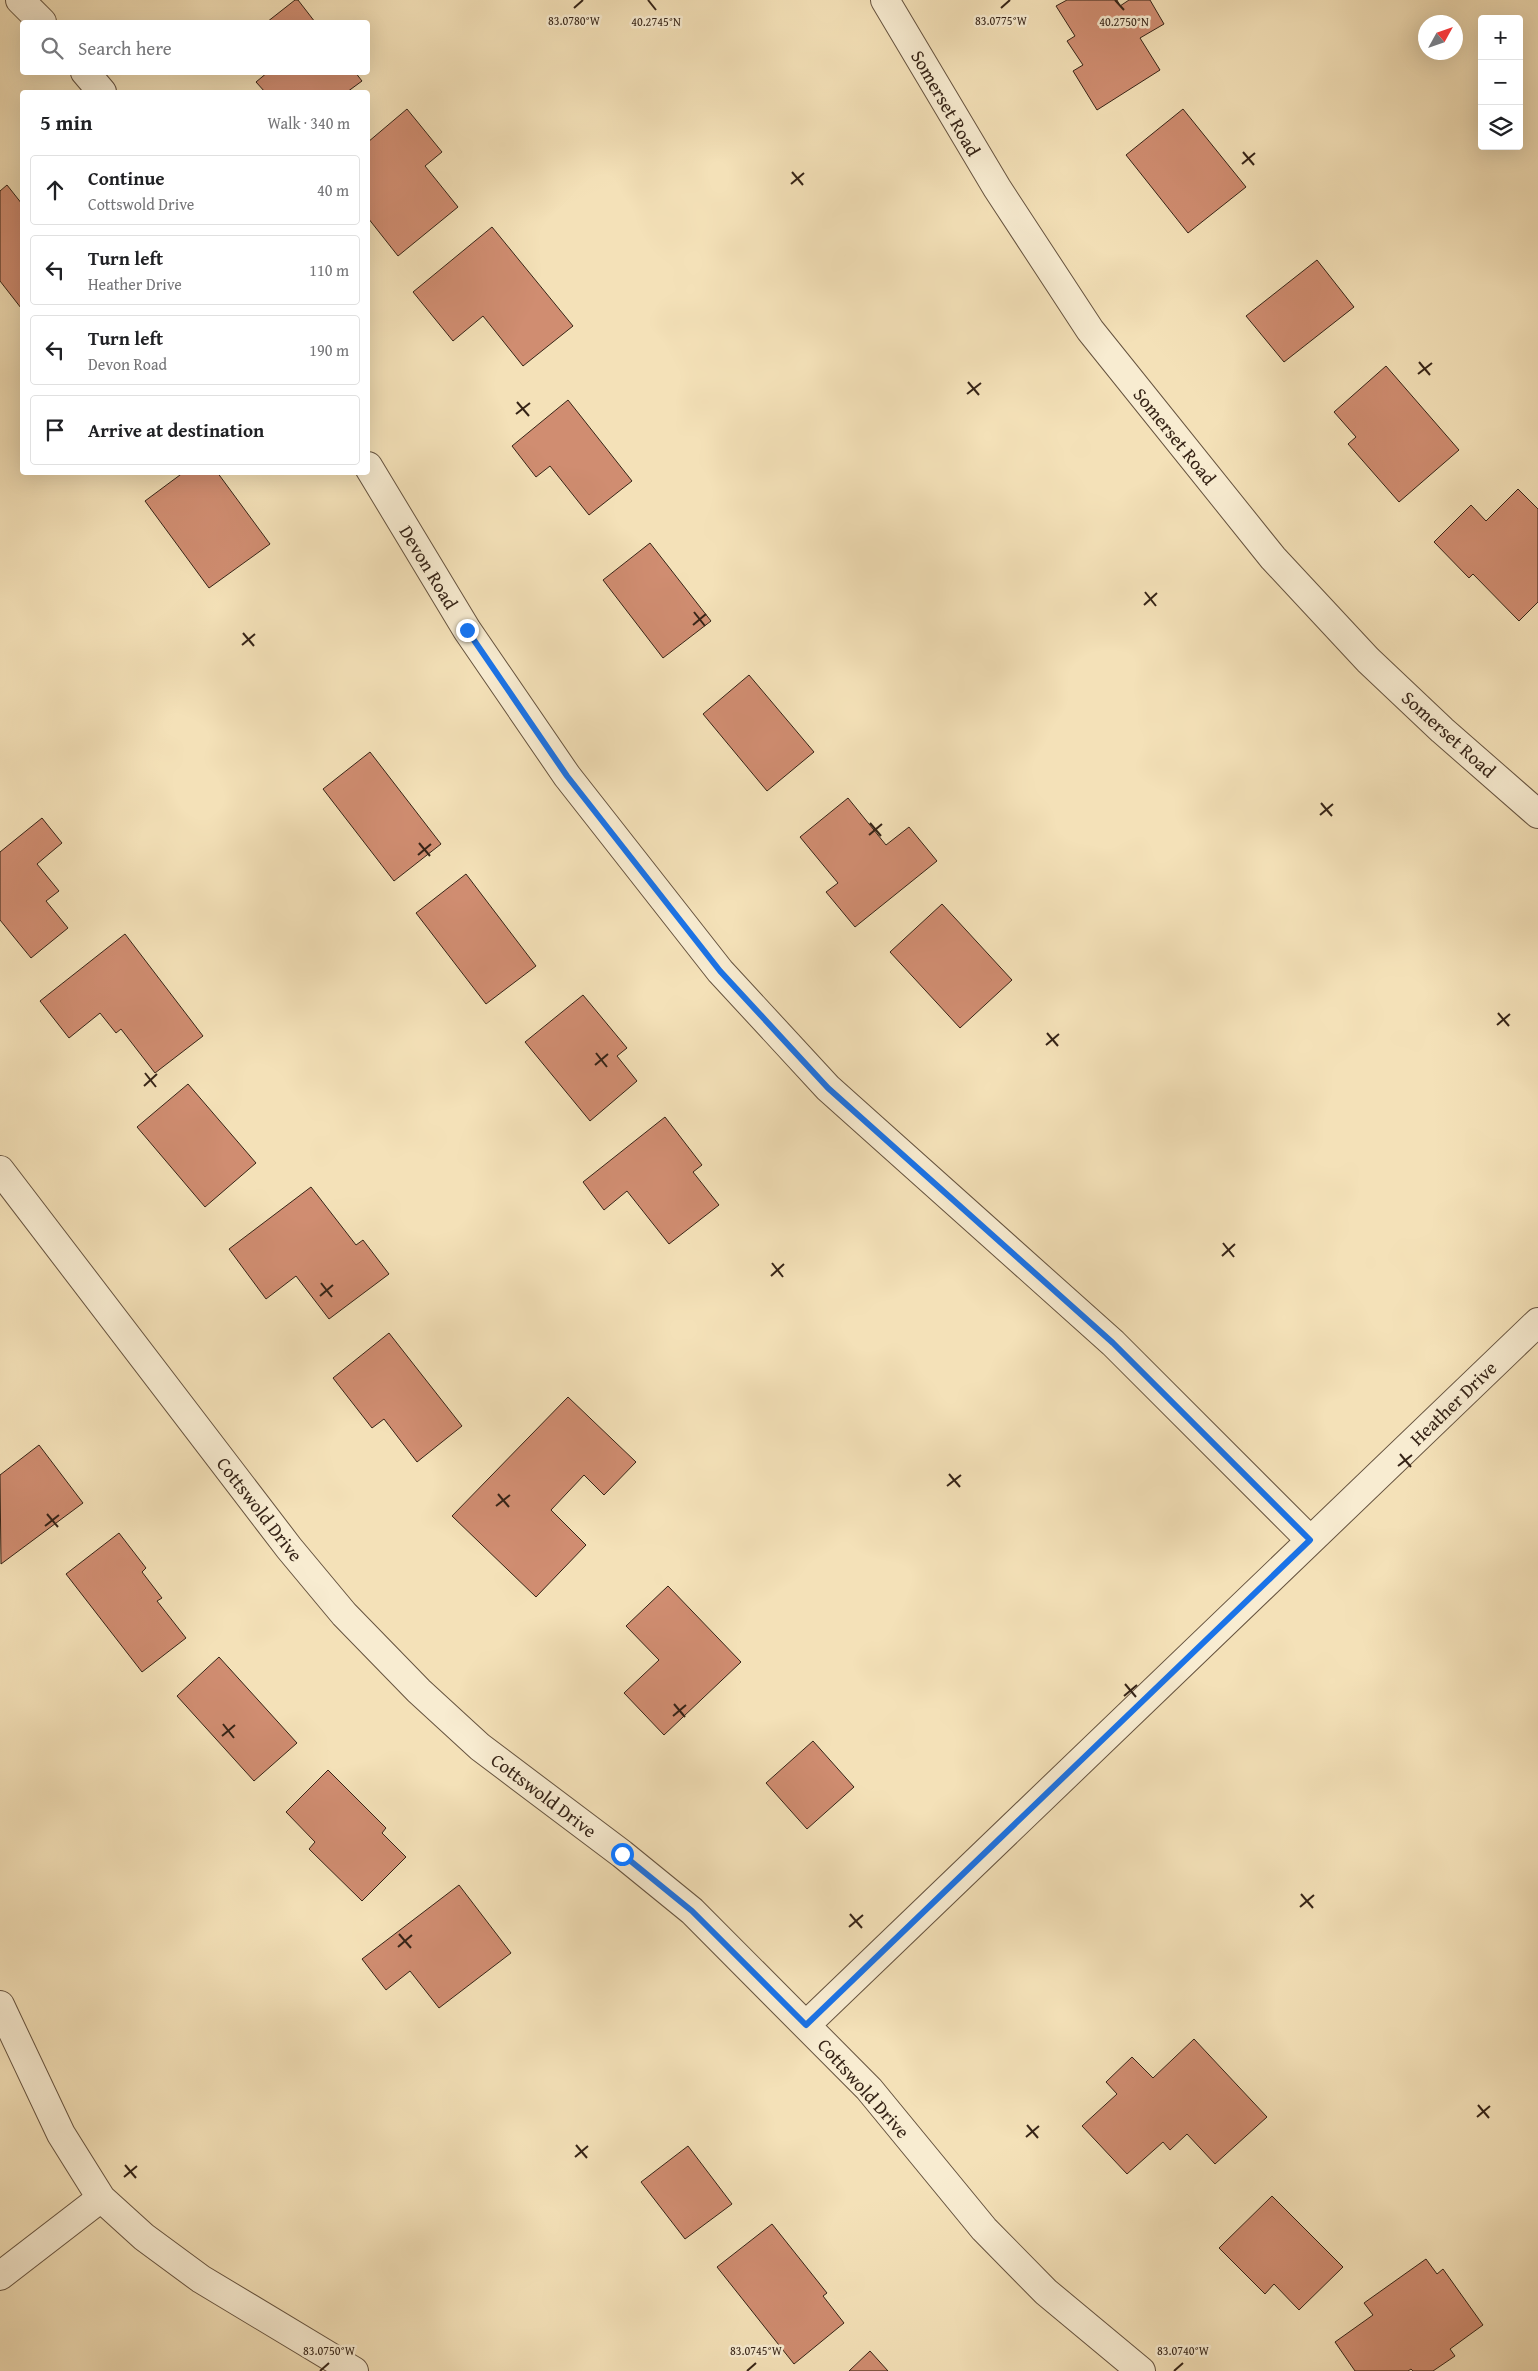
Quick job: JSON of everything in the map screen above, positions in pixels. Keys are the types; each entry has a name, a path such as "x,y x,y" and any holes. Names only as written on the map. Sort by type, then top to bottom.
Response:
{"street":[{"path":"20,0 40,20"},
{"name":"Somerset Road","path":"885,0 997,188 1090,330 1267,550 1368,660 1442,730 1538,814"},
{"path":"88,75 100,90"},
{"name":"Devon Road","path":"370,469 467,630 567,776 720,971 828,1088 1113,1343 1310,1540"},
{"name":"Cottswold Drive","path":"0,1170 289,1548 344,1614 419,1691 480,1747 622,1854 692,1911 869,2089 984,2229 1046,2292 1141,2371"},
{"name":"Heather Drive","path":"806,2025 1538,1322"},
{"path":"0,2005 61,2134 101,2198 144,2237 201,2279 354,2371"},
{"path":"0,2276 101,2198"}],"building":[{"path":"295,0 298,0 313,20 270,20"},
{"path":"1067,0 1117,0 1120,6 1129,0 1150,0 1164,24 1140,38 1160,70 1097,110 1073,71 1083,65 1067,41 1075,36 1056,6"},
{"path":"264,75 357,75 362,81 350,90 263,90 256,82"},
{"path":"407,109 442,152 425,166 458,207 398,256 370,221 370,140"},
{"path":"1183,109 1246,187 1188,233 1126,155"},
{"path":"7,185 20,201 20,307 0,281 0,191"},
{"path":"492,227 573,326 523,366 483,316 453,341 413,292"},
{"path":"1317,260 1354,307 1284,362 1246,316"},
{"path":"1386,366 1459,450 1399,502 1348,444 1356,437 1334,412"},
{"path":"568,400 632,481 589,515 550,466 536,477 512,446"},
{"path":"180,475 219,475 270,544 209,588 145,501"},
{"path":"1518,489 1538,509 1538,602 1519,621 1473,574 1469,578 1434,542 1471,505 1486,521"},
{"path":"650,543 711,621 663,658 603,580"},
{"path":"749,675 814,752 767,791 703,714"},
{"path":"370,752 441,844 394,881 323,789"},
{"path":"848,798 886,845 909,827 937,861 855,927 826,892 838,883 800,837"},
{"path":"42,818 62,843 37,864 59,891 46,901 68,928 31,958 0,920 0,852"},
{"path":"466,874 536,966 486,1004 416,913"},
{"path":"942,904 1012,980 960,1028 890,952"},
{"path":"125,934 203,1036 155,1073 121,1029 116,1033 100,1013 69,1038 40,1001"},
{"path":"583,995 627,1048 617,1056 637,1081 590,1121 525,1042"},
{"path":"188,1084 256,1163 205,1207 137,1127"},
{"path":"665,1117 702,1165 693,1172 719,1205 669,1244 627,1191 604,1210 583,1182"},
{"path":"311,1187 356,1245 363,1240 389,1274 329,1319 296,1276 266,1299 229,1249"},
{"path":"389,1333 462,1426 417,1462 384,1419 372,1428 333,1378"},
{"path":"568,1397 636,1462 604,1495 584,1475 551,1510 586,1545 536,1597 452,1516"},
{"path":"39,1445 83,1503 1,1564 0,1475"},
{"path":"119,1533 146,1568 142,1572 162,1598 157,1601 186,1638 142,1672 66,1574"},
{"path":"668,1586 741,1662 664,1735 624,1693 659,1660 626,1626"},
{"path":"219,1657 297,1743 254,1781 177,1696"},
{"path":"813,1741 854,1787 807,1829 766,1783"},
{"path":"328,1770 386,1828 382,1833 406,1857 362,1901 309,1849 315,1842 286,1812"},
{"path":"459,1885 511,1953 439,2008 410,1971 386,1990 362,1959"},
{"path":"1194,2039 1267,2117 1215,2164 1187,2134 1170,2150 1163,2142 1127,2174 1082,2126 1117,2094 1106,2082 1132,2057 1153,2078"},
{"path":"688,2146 732,2204 685,2239 641,2182"},
{"path":"1272,2196 1343,2267 1299,2310 1274,2284 1265,2294 1219,2248"},
{"path":"772,2224 827,2293 823,2296 844,2323 794,2364 717,2267"},
{"path":"1426,2259 1437,2274 1443,2269 1483,2325 1450,2349 1455,2356 1433,2371 1413,2371 1411,2369 1408,2371 1355,2371 1335,2342 1373,2315 1364,2303"},
{"path":"870,2351 888,2371 849,2371"}],"route":[{"path":"467,630 567,776 720,971 828,1088 1113,1343 1310,1540 806,2025 692,1911 622,1854"}]}
